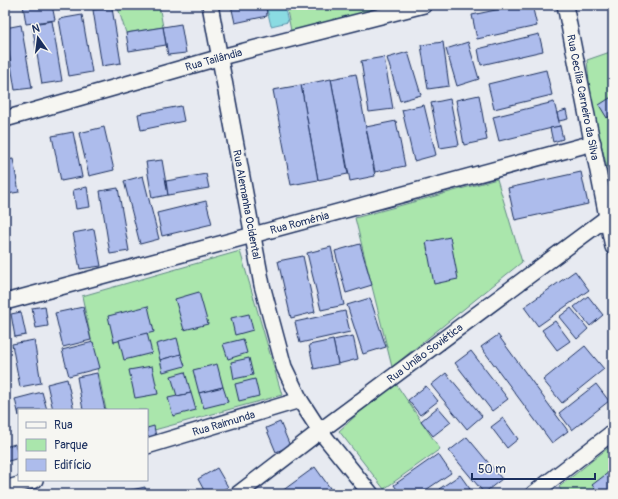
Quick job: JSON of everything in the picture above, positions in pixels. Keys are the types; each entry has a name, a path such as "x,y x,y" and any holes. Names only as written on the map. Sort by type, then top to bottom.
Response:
{"street":[{"name":"Rua Alemanha Ocidental","path":"210,5 262,285 284,367 300,400 320,431 371,494"},
{"name":"Rua Tailândia","path":"5,119 221,58 424,5"},
{"name":"Rua Cecília Carneiro da Silva","path":"565,5 593,143 610,215 612,241"},
{"name":"Rua Romênia","path":"5,302 593,143"},
{"name":"Rua União Soviética","path":"238,494 610,215"},
{"name":"Rua Raimunda","path":"148,446 300,400"},
{"path":"533,494 613,432"},
{"path":"5,489 32,481"}],"green space":[{"path":"117,5 159,5 163,27 126,33"},
{"path":"286,5 378,5 379,9 291,31"},
{"path":"613,51 613,191 591,104 587,60"},
{"path":"497,179 522,262 392,367 355,218"},
{"path":"240,251 282,395 148,432 148,409 106,409 82,296"},
{"path":"394,381 440,449 384,489 339,431"},
{"path":"613,444 613,494 564,494 559,487"}],"water":[{"path":"266,5 284,5 288,22 271,26"}],"building":[{"path":"23,5 52,5 55,20 26,24"},
{"path":"231,5 266,5 267,16 235,23"},
{"path":"519,5 532,5 537,26 477,39 472,15"},
{"path":"112,8 121,63 102,66 93,10"},
{"path":"82,15 92,72 69,76 59,19"},
{"path":"52,21 62,81 42,84 32,24"},
{"path":"181,24 186,53 168,55 163,27"},
{"path":"21,25 32,88 15,90 5,28"},
{"path":"163,27 166,45 129,51 126,33"},
{"path":"539,34 543,51 481,65 478,49"},
{"path":"443,42 449,86 428,89 421,45"},
{"path":"468,42 479,79 457,86 446,49"},
{"path":"408,52 421,95 400,101 387,58"},
{"path":"384,57 393,109 369,112 361,61"},
{"path":"546,70 552,95 494,109 488,84"},
{"path":"356,74 375,176 350,181 331,79"},
{"path":"331,79 348,174 318,180 301,85"},
{"path":"301,85 318,180 291,185 273,90"},
{"path":"479,95 487,140 464,145 456,100"},
{"path":"613,96 613,114 607,118 599,105"},
{"path":"450,99 459,145 440,148 431,103"},
{"path":"554,102 560,126 499,141 493,117"},
{"path":"424,105 436,155 414,161 402,110"},
{"path":"181,106 184,121 141,130 138,114"},
{"path":"566,110 568,119 559,121 557,113"},
{"path":"396,121 405,166 375,172 366,127"},
{"path":"560,126 563,139 553,142 550,128"},
{"path":"104,127 114,170 89,176 79,133"},
{"path":"73,132 82,177 61,181 52,136"},
{"path":"13,159 19,192 7,194 5,182 5,160"},
{"path":"162,160 168,195 152,198 146,162"},
{"path":"581,172 588,204 515,220 508,188"},
{"path":"206,174 209,188 168,195 166,181"},
{"path":"143,176 159,239 140,244 124,181"},
{"path":"87,187 90,207 76,209 73,190"},
{"path":"118,188 129,251 110,254 100,191"},
{"path":"206,201 212,224 162,236 157,213"},
{"path":"94,229 101,266 80,269 73,233"},
{"path":"450,237 458,279 434,284 426,242"},
{"path":"360,244 372,285 346,293 335,251"},
{"path":"331,247 344,305 321,310 307,253"},
{"path":"303,256 315,312 291,318 278,261"},
{"path":"575,271 589,290 538,326 524,307"},
{"path":"199,292 208,324 184,330 175,299"},
{"path":"588,296 603,315 590,326 574,307"},
{"path":"370,298 386,347 363,354 347,305"},
{"path":"45,306 48,326 36,328 32,308"},
{"path":"148,306 154,332 114,342 108,316"},
{"path":"83,307 91,340 63,347 55,313"},
{"path":"571,308 588,329 577,339 559,317"},
{"path":"345,311 350,332 300,343 295,322"},
{"path":"21,312 26,335 15,337 11,314"},
{"path":"249,314 253,330 235,335 231,318"},
{"path":"555,321 570,341 557,350 542,330"},
{"path":"147,333 152,353 124,360 119,340"},
{"path":"498,335 568,431 552,443 481,347"},
{"path":"353,336 358,359 338,364 333,340"},
{"path":"177,338 181,354 160,360 156,344"},
{"path":"243,339 247,353 228,359 223,344"},
{"path":"34,340 41,383 20,387 12,344"},
{"path":"333,340 338,364 314,369 309,345"},
{"path":"93,342 100,368 69,376 62,350"},
{"path":"585,346 604,369 562,403 543,380"},
{"path":"471,351 508,399 492,411 455,363"},
{"path":"181,354 185,366 163,372 160,360"},
{"path":"249,358 253,375 234,379 231,362"},
{"path":"217,364 223,387 199,393 193,370"},
{"path":"152,366 158,394 135,398 129,370"},
{"path":"185,372 191,393 177,396 171,376"},
{"path":"97,373 105,409 83,409 77,377"},
{"path":"446,373 482,416 467,429 431,385"},
{"path":"67,379 74,409 53,409 47,384"},
{"path":"255,379 259,396 239,401 235,384"},
{"path":"596,384 609,401 572,430 559,413"},
{"path":"426,386 438,401 420,415 408,400"},
{"path":"223,387 228,402 204,408 199,393"},
{"path":"42,392 47,409 18,409 18,412 15,399"},
{"path":"191,393 196,410 173,416 168,398"},
{"path":"438,407 451,422 433,436 421,421"},
{"path":"503,418 518,439 507,448 491,427"},
{"path":"280,422 290,446 276,452 266,428"},
{"path":"154,426 156,437 148,440 148,428"},
{"path":"467,437 502,479 484,493 449,451"},
{"path":"15,444 18,458 5,462 5,447"},
{"path":"438,454 451,473 420,494 400,494 394,485"},
{"path":"315,467 330,488 323,494 278,494"},
{"path":"217,468 228,487 216,494 206,494 198,479"},
{"path":"613,469 613,491 610,494 599,494 592,485"},
{"path":"460,475 470,489 462,494 443,494 439,489"},
{"path":"145,487 146,494 128,494 127,491"}]}
